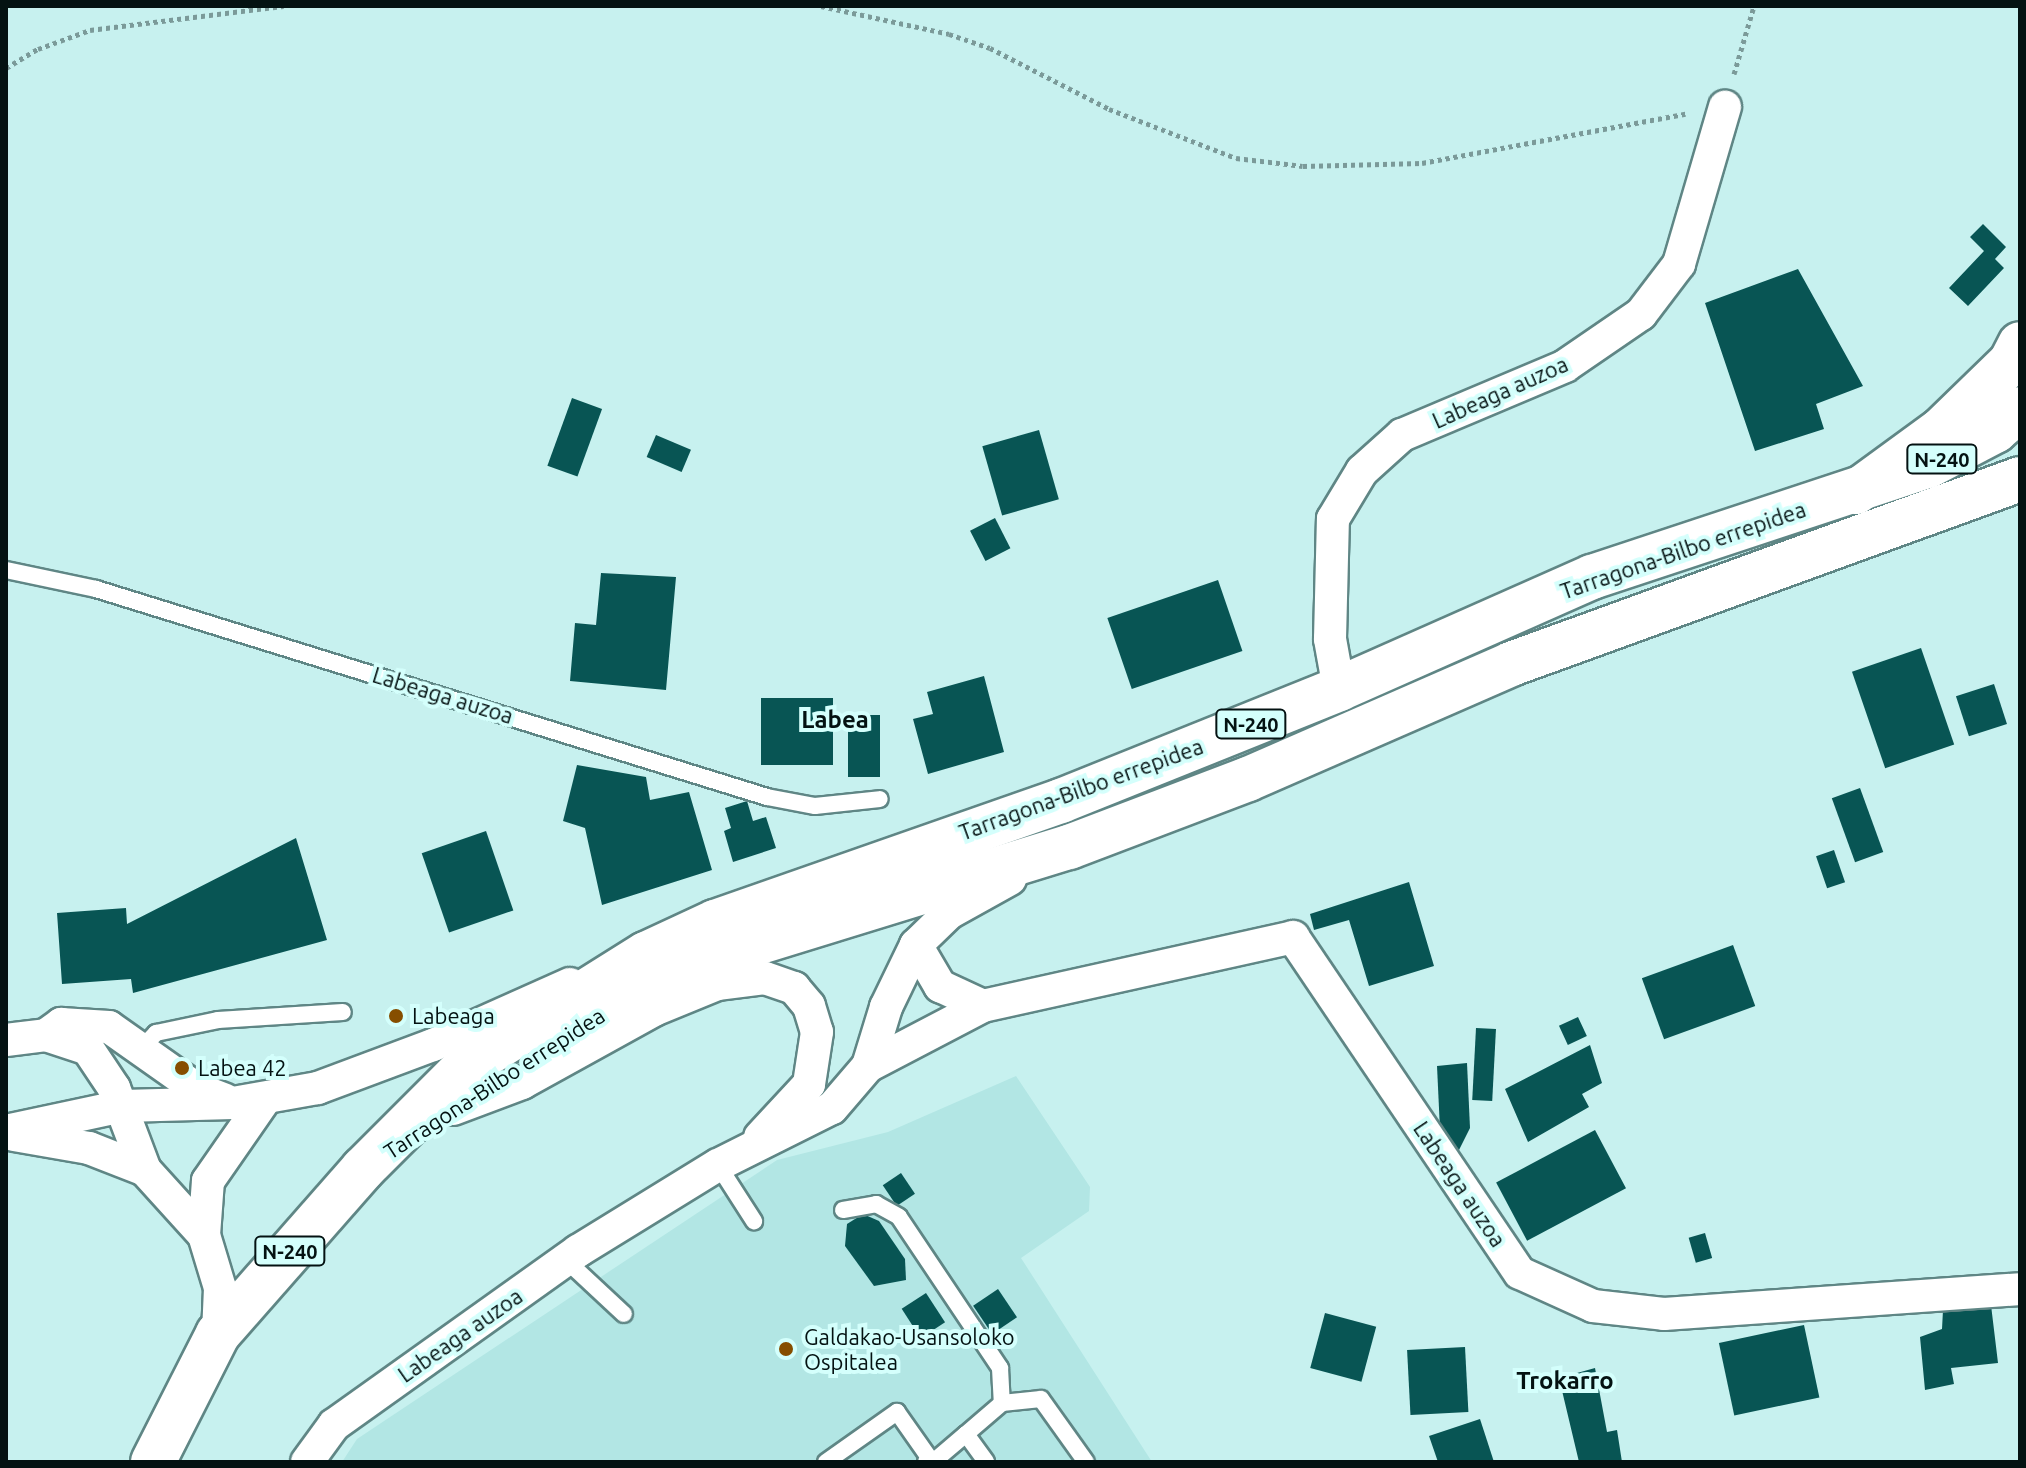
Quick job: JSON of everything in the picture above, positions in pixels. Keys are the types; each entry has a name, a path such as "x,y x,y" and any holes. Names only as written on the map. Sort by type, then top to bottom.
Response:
{"highway":[{"path":"1856,492 1941,430 2011,362 2020,344"},
{"name":"Tarragona-Bilbo errepidea","path":"159,1450 218,1334 363,1169 464,1068 646,954 715,922 1061,801 1339,689 1592,577 1928,466 1995,431 2020,409"},
{"name":"Tarragona-Bilbo errepidea","path":"363,1169 559,1036 711,957 1069,847 1248,779 1511,664 2020,479"}],"street":[{"name":"Labeaga auzoa","path":"1339,689 1330,639 1333,519 1362,471 1402,435 1565,366 1641,314 1679,264 1725,107"},
{"name":"Labeaga auzoa","path":"307,1462 334,1425 566,1260 718,1165 832,1108 868,1066 886,1007 916,945 949,913 1069,847"},
{"name":"Labeaga auzoa","path":"983,1006 1293,937 1520,1273 1593,1306 1664,1314 2020,1289"},
{"path":"916,945 940,986 983,1006"},
{"path":"6,1133 119,1097 233,1103 318,1088 433,1045 482,1019 646,954"},
{"name":"Labeaga auzoa","path":"453,1109 522,1083 654,1010 717,984 765,978 794,988 809,1006 817,1032 815,1067 809,1084 749,1148"},
{"path":"868,1066 983,1006"},
{"path":"46,1035 61,1024 82,1022 109,1027 197,1089 233,1103"},
{"path":"6,1040 46,1035 88,1049 119,1097 145,1170 204,1235"},
{"path":"119,1097 142,1048"},
{"path":"218,1334 220,1288 204,1235 208,1181 265,1099"},
{"path":"6,1133 89,1148 145,1170"}],"lane":[{"name":"Labeaga auzoa","path":"6,570 96,589 767,797 815,806 880,799"},
{"path":"142,1048 156,1033 218,1020 343,1012"},
{"path":"718,1165 754,1221"},
{"path":"843,1210 876,1204 899,1217 1000,1368 1002,1403"},
{"path":"566,1260 624,1314"},
{"path":"826,1462 897,1412 930,1461 1002,1403 1041,1399 1086,1462"},
{"path":"966,1434 986,1462"}],"path":[{"path":"6,68 38,49 90,30 284,6"},
{"path":"821,6 949,34 990,48 1109,109 1236,158 1303,166 1422,163 1725,107 1754,6"}],"shaded area":[{"name":"Galdakao-Usansoloko Ospitalea","path":"1016,1076 1090,1187 1089,1211 1021,1258 1152,1462 342,1462 357,1439 777,1160 888,1132"}],"building":[{"path":"1983,224 2006,247 1995,259 2004,268 1968,306 1949,288 1984,251 1970,237"},
{"path":"1798,269 1863,386 1816,404 1824,429 1755,451 1705,303"},
{"path":"572,398 602,409 577,477 547,466"},
{"path":"1039,430 1059,499 1002,515 982,446"},
{"path":"656,435 691,450 682,472 647,457"},
{"path":"995,518 1010,548 985,561 970,531"},
{"path":"601,573 676,577 666,690 570,681 575,623 596,625"},
{"path":"1218,580 1242,651 1132,689 1107,618"},
{"path":"1921,648 1954,744 1885,768 1852,672"},
{"path":"984,676 1004,752 928,774 913,719 933,714 927,692"},
{"path":"1994,684 2007,724 1969,736 1956,696"},
{"path":"761,698 833,698 833,765 761,765"},
{"path":"848,715 880,715 880,777 848,777"},
{"path":"577,765 646,777 650,800 689,792 712,870 602,905 585,828 563,821"},
{"path":"1860,788 1883,852 1855,862 1832,798"},
{"path":"747,801 753,821 766,817 776,848 733,862 724,831 731,828 725,808"},
{"path":"486,831 513,910 449,933 422,853"},
{"path":"296,838 327,940 133,993 131,979 62,984 57,913 126,908 127,924"},
{"path":"1834,850 1845,882 1827,888 1816,856"},
{"path":"1409,882 1434,966 1369,986 1349,920 1314,930 1310,914"},
{"path":"1733,945 1755,1006 1664,1039 1642,978"},
{"path":"1578,1017 1587,1036 1568,1045 1559,1026"},
{"path":"1476,1028 1496,1029 1492,1101 1472,1100"},
{"path":"1590,1045 1602,1083 1582,1094 1589,1107 1528,1142 1505,1089"},
{"path":"1467,1063 1470,1128 1458,1152 1440,1130 1437,1066"},
{"path":"1595,1130 1626,1188 1527,1241 1496,1183"},
{"path":"901,1173 915,1194 897,1206 883,1185"},
{"path":"863,1214 879,1221 905,1259 906,1280 874,1286 845,1246 847,1224"},
{"path":"1705,1233 1712,1258 1696,1263 1689,1238"},
{"path":"998,1289 1017,1317 992,1334 973,1306"},
{"path":"926,1293 945,1322 921,1338 902,1309"},
{"path":"1991,1305 1998,1363 1951,1368 1954,1384 1925,1390 1920,1337 1942,1329 1943,1310"},
{"path":"1325,1313 1376,1327 1361,1382 1310,1368"},
{"path":"1804,1325 1819,1397 1734,1415 1719,1343"},
{"path":"1465,1347 1468,1412 1410,1415 1407,1350"},
{"path":"1595,1368 1607,1432 1617,1430 1622,1462 1579,1462 1559,1378"},
{"path":"1480,1419 1494,1462 1438,1462 1429,1436"}],"place":[{"name":"Labeaga","path":"396,1016"},
{"name":"Labea 42","path":"182,1068"},
{"name":"Galdakao-Usansoloko Ospitalea","path":"786,1349"}],"district":[{"name":"Labea","path":"835,720"},
{"name":"Trokarro","path":"1565,1381"}]}
